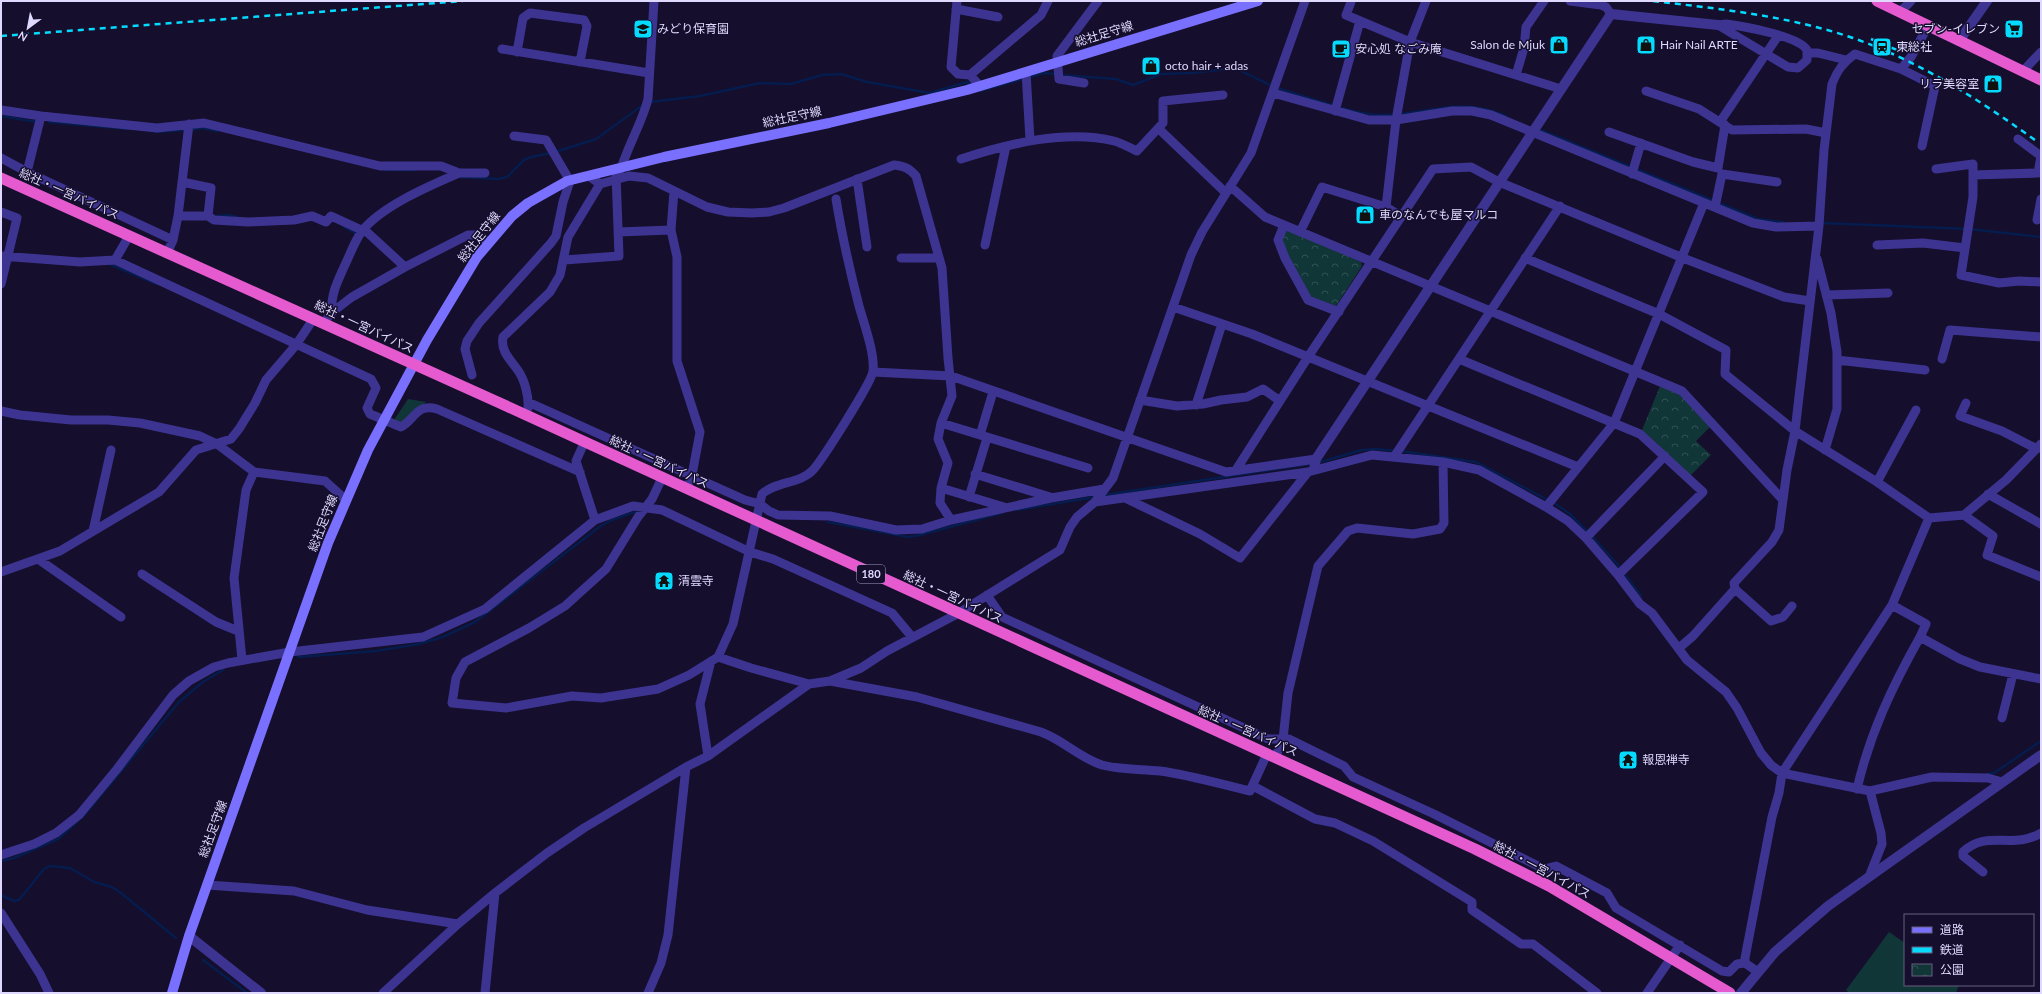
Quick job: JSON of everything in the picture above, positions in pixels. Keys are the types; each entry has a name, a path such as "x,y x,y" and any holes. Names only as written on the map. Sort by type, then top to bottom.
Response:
{"highway":[{"path":"1877,1 2041,80"},
{"name":"総社・一宮バイパス","path":"1,178 527,414 662,478 958,614 1475,849 1542,882 1730,993"}],"main road":[{"name":"総社足守線","path":"172,993 189,936 207,885 328,543 346,500 383,420 414,364 477,257 488,242 512,216 528,203 570,181 589,176 618,173 664,158 844,119 980,86 1258,1"}],"street":[{"path":"564,260 619,256 618,173 645,111 648,99 654,1"},
{"path":"970,75 1041,15 1048,1"},
{"path":"1084,82 1059,79 1057,56 1098,1"},
{"path":"662,478 647,507 606,569 565,606 529,628 464,662 456,678 452,703 506,708 572,696 601,698 658,689 689,675 715,659 809,684 830,681 861,668 912,637 958,614 1060,550 1070,528 1077,518 1100,496 1113,478 1191,255 1202,232 1251,153 1305,1"},
{"path":"1386,207 1396,120 1410,42 1426,1"},
{"path":"1516,75 1524,48 1526,28 1544,1"},
{"path":"1570,1 1601,5 1606,7 1610,14"},
{"path":"1900,12 1911,1"},
{"path":"1959,41 1987,1"},
{"path":"1351,2 1346,15 1410,42 1561,89"},
{"path":"980,86 970,75 958,74 951,66 956,5 998,17"},
{"path":"517,52 523,18 530,13 584,20 587,26 580,62"},
{"path":"1610,14 1718,25 1726,24 1744,26 1800,43 1805,47 1808,53 1805,63 1795,68 1788,66 1718,25"},
{"path":"1125,498 1200,534 1240,558 1314,465 1430,286 1610,14"},
{"path":"1335,111 1360,21"},
{"path":"1901,69 1911,57 1928,26"},
{"path":"1609,132 1693,162 1718,168 1722,124 1765,52 1778,36"},
{"path":"502,49 649,73"},
{"path":"2023,71 2041,52"},
{"path":"1808,53 1818,53 1846,60"},
{"path":"1792,606 1783,617 1771,621 1735,589 1734,583 1772,542 1779,530 1782,499 1795,431 1816,254 1826,133 1832,84 1836,74 1846,60 1855,54 1901,69 1935,86 1922,146"},
{"path":"1026,72 1030,140"},
{"path":"1646,91 1698,109 1732,130 1806,129 1826,133"},
{"path":"1273,93 1369,120 1396,120 1452,111 1472,111 1491,115 1534,129 1632,174 1715,208 1765,226 1819,224"},
{"path":"961,159 1030,140 1091,136 1116,141 1137,151 1163,123 1163,101 1223,95"},
{"path":"1,110 41,116 157,128 189,127 204,123 380,166 441,166 459,173 485,173"},
{"path":"27,172 41,116"},
{"path":"167,253 173,240 178,216 189,127"},
{"path":"1159,129 1228,189 1265,217 1371,263 1682,391 1782,499"},
{"path":"472,375 465,350 467,341 479,323 554,240 559,225 562,202 570,181 546,140 514,136"},
{"path":"1973,175 2039,173 2041,156 2018,139"},
{"path":"1632,174 1641,143"},
{"path":"985,245 1006,146"},
{"path":"1,158 27,172 173,240"},
{"path":"1936,169 1973,164 1973,197 1961,275 1999,283 2019,281 2041,282"},
{"path":"527,414 528,402 520,374 501,345 503,337 550,292 560,275 568,237 600,184 618,173 648,178 707,208 728,212 769,212 784,208 894,165 903,166 910,169 916,176 942,268 952,396 940,423 938,438 948,463 941,488 940,503 951,520"},
{"path":"1236,470 1308,357 1433,169 1470,167 1499,182 1683,258 1784,297 1810,301"},
{"path":"331,313 332,295 363,233 389,209 407,198 459,173"},
{"path":"1715,208 1722,174 1777,182"},
{"path":"589,176 600,184"},
{"path":"857,179 867,247"},
{"path":"182,182 211,188 209,217"},
{"path":"1300,232 1322,187 1386,207 1401,216"},
{"path":"674,191 671,230 677,257 678,361 700,432 692,475 686,488"},
{"path":"2037,220 2041,198"},
{"path":"708,756 700,704 715,659 733,624 762,494 769,488 789,482 813,470 862,394 873,372 871,352 845,248 836,199"},
{"path":"1550,503 1614,423 1683,258 1704,203"},
{"path":"1397,453 1560,206"},
{"path":"1,212 17,218 4,256 1,284"},
{"path":"178,216 209,217 214,220 248,222 294,220 312,216 326,222 330,216 363,233 405,267"},
{"path":"1284,225 1278,240 1285,258 1308,300 1339,312"},
{"path":"618,232 671,230"},
{"path":"1,572 60,551 159,492 196,450 231,439 255,404 266,380 296,344 319,320 352,297 405,267 468,235 479,235 488,242"},
{"path":"115,260 129,236"},
{"path":"1877,245 1923,243 1965,248"},
{"path":"1816,254 1827,295 1837,360 1837,409 1825,450"},
{"path":"4,256 80,262 115,260 371,378 376,388 367,411 383,420 401,427 416,411 431,407 580,472"},
{"path":"901,258 939,258"},
{"path":"1525,258 1659,314 1726,350 1725,374 1795,431 1877,482 1929,518 1964,514 2006,480 2039,447 2002,431 1960,416 1966,403"},
{"path":"1827,295 1888,293"},
{"path":"1173,307 1252,334 1578,467"},
{"path":"1196,405 1222,324"},
{"path":"1942,359 1950,330 2041,337"},
{"path":"1459,359 1640,434 1703,492 1621,572"},
{"path":"1837,360 1925,370"},
{"path":"873,372 951,376 993,392 1226,472 1236,470 1314,465"},
{"path":"1140,400 1177,406 1196,405 1247,397 1263,389 1280,400"},
{"path":"969,497 993,392"},
{"path":"528,402 745,500 760,504 769,511 778,515 830,516 896,530 922,529 951,520 1051,498 1100,496 1125,498 1372,455 1397,453 1479,470 1550,503 1568,521 1588,535 1621,572 1640,604 1652,614 1693,665 1726,692 1737,708 1762,754 1771,766 1782,773 1857,787 1870,791 1932,777 1988,778 2002,782"},
{"path":"1877,482 1916,410"},
{"path":"1,411 20,415 64,419 108,420 140,423 200,436 217,444 254,472 325,481 346,500"},
{"path":"940,423 1088,468"},
{"path":"585,442 576,461 595,520"},
{"path":"93,531 111,450"},
{"path":"1588,535 1665,456"},
{"path":"830,681 917,697 1041,732 1054,737 1090,760 1101,764 1128,769 1160,771 1250,791 1283,739 1288,693 1318,566 1348,531 1357,528 1413,534 1440,529 1444,523 1443,462"},
{"path":"242,660 234,578 246,490 254,472"},
{"path":"975,474 1051,498"},
{"path":"941,488 1006,508"},
{"path":"1988,494 2041,524"},
{"path":"1,855 34,844 56,833 79,815 117,769 173,695 190,681 214,667 242,660 290,652 423,637 485,609 595,520 633,506 662,510 750,552 773,559 892,613 912,637"},
{"path":"1964,514 1993,536 1987,555 2041,577"},
{"path":"1745,963 1772,817 1780,794 1782,773 1892,605 1929,518"},
{"path":"38,559 121,617"},
{"path":"142,574 216,622 238,631"},
{"path":"1679,648 1735,589"},
{"path":"987,595 1002,617 1268,739 1289,739 1344,766 1352,777 1434,814 1544,869 1556,866 1608,893 1616,908 1725,972 1729,972 1737,964 1745,963 1758,972"},
{"path":"1857,787 1866,750 1881,712 1926,624 1892,605"},
{"path":"1920,637 1960,659 1980,667 2041,679"},
{"path":"2002,718 2013,674"},
{"path":"383,993 494,893 584,828 686,767 708,756 809,684"},
{"path":"1741,993 1758,972 1805,924 2041,755"},
{"path":"648,993 661,962 668,935 686,767"},
{"path":"1253,786 1315,819 1335,822 1410,862 1472,902 1472,910 1521,944 1532,944 1597,993"},
{"path":"1869,877 1882,844 1881,833 1870,791"},
{"path":"1983,872 1963,856 1963,852 1969,847 1978,842 1991,840 2020,841 2032,839 2041,833"},
{"path":"207,885 294,891 367,910 458,924"},
{"path":"485,993 494,893"},
{"path":"1,913 40,974 49,993"},
{"path":"189,936 260,993"},
{"path":"1647,993 1680,945"}],"green space":[{"path":"1288,230 1361,262 1362,266 1336,306 1309,296 1281,241 1284,232"},
{"path":"1660,386 1681,395 1712,425 1696,441 1711,455 1690,476 1642,430"},
{"path":"408,399 426,402 403,423 394,420"},
{"path":"1889,932 1904,942 1904,986 1959,986 1956,993 1849,993 1846,990"}],"waterway":[{"path":"1061,75 1116,79 1133,85 1161,74 1192,73 1235,68 1272,86"},
{"path":"980,91 1044,73 1056,74"},
{"path":"650,102 700,96 760,83 791,84 822,75 841,74 867,82 930,93 967,82 970,84"},
{"path":"1277,88 1335,106"},
{"path":"555,152 596,139 643,105"},
{"path":"1342,108 1366,114 1381,115 1458,106 1489,110 1506,116"},
{"path":"1,116 37,122"},
{"path":"49,122 128,129"},
{"path":"191,130 202,128 217,131"},
{"path":"1538,129 1631,167"},
{"path":"155,132 186,130"},
{"path":"459,177 499,179 507,177 524,160 551,153"},
{"path":"1636,169 1758,219 1783,222"},
{"path":"386,170 415,170"},
{"path":"217,216 228,215 237,217"},
{"path":"1822,223 1969,229 2041,237"},
{"path":"344,227 357,234"},
{"path":"109,264 157,284"},
{"path":"1317,463 1362,450 1376,449 1396,451"},
{"path":"1401,451 1476,462 1548,500"},
{"path":"1104,495 1310,464"},
{"path":"1017,510 1095,497"},
{"path":"1553,502 1570,514 1588,532"},
{"path":"298,657 376,651 419,644 443,637 475,622 602,525 635,512"},
{"path":"828,522 908,537 1002,513"},
{"path":"1592,536 1618,565 1641,596"},
{"path":"82,818 179,702 203,682 223,670"},
{"path":"1987,774 1994,773 2041,741"},
{"path":"1,861 14,858 58,839 78,821"},
{"path":"1,895 14,901 19,900 44,869 50,866 70,868 94,882 112,887 176,938"},
{"path":"203,960 247,993"}],"railway":[{"path":"1,36 463,1"},
{"path":"1653,1 1754,14 1829,30 1853,38 1901,58 1947,82 1992,110 2035,140"},
{"path":"1871,39 1897,50"}],"place":[{"name":"みどり保育園","path":"643,29"},
{"name":"セブン-イレブン","path":"2014,29"},
{"name":"Salon de Mjuk","path":"1559,45"},
{"name":"Hair Nail ARTE","path":"1646,45"},
{"name":"東総社","path":"1882,47"},
{"name":"安心処 なごみ庵","path":"1341,49"},
{"name":"octo hair + adas","path":"1151,66"},
{"name":"リラ美容室","path":"1993,84"},
{"name":"車のなんでも屋マルコ","path":"1365,215"},
{"name":"清雲寺","path":"664,581"},
{"name":"報恩禅寺","path":"1628,760"}]}
